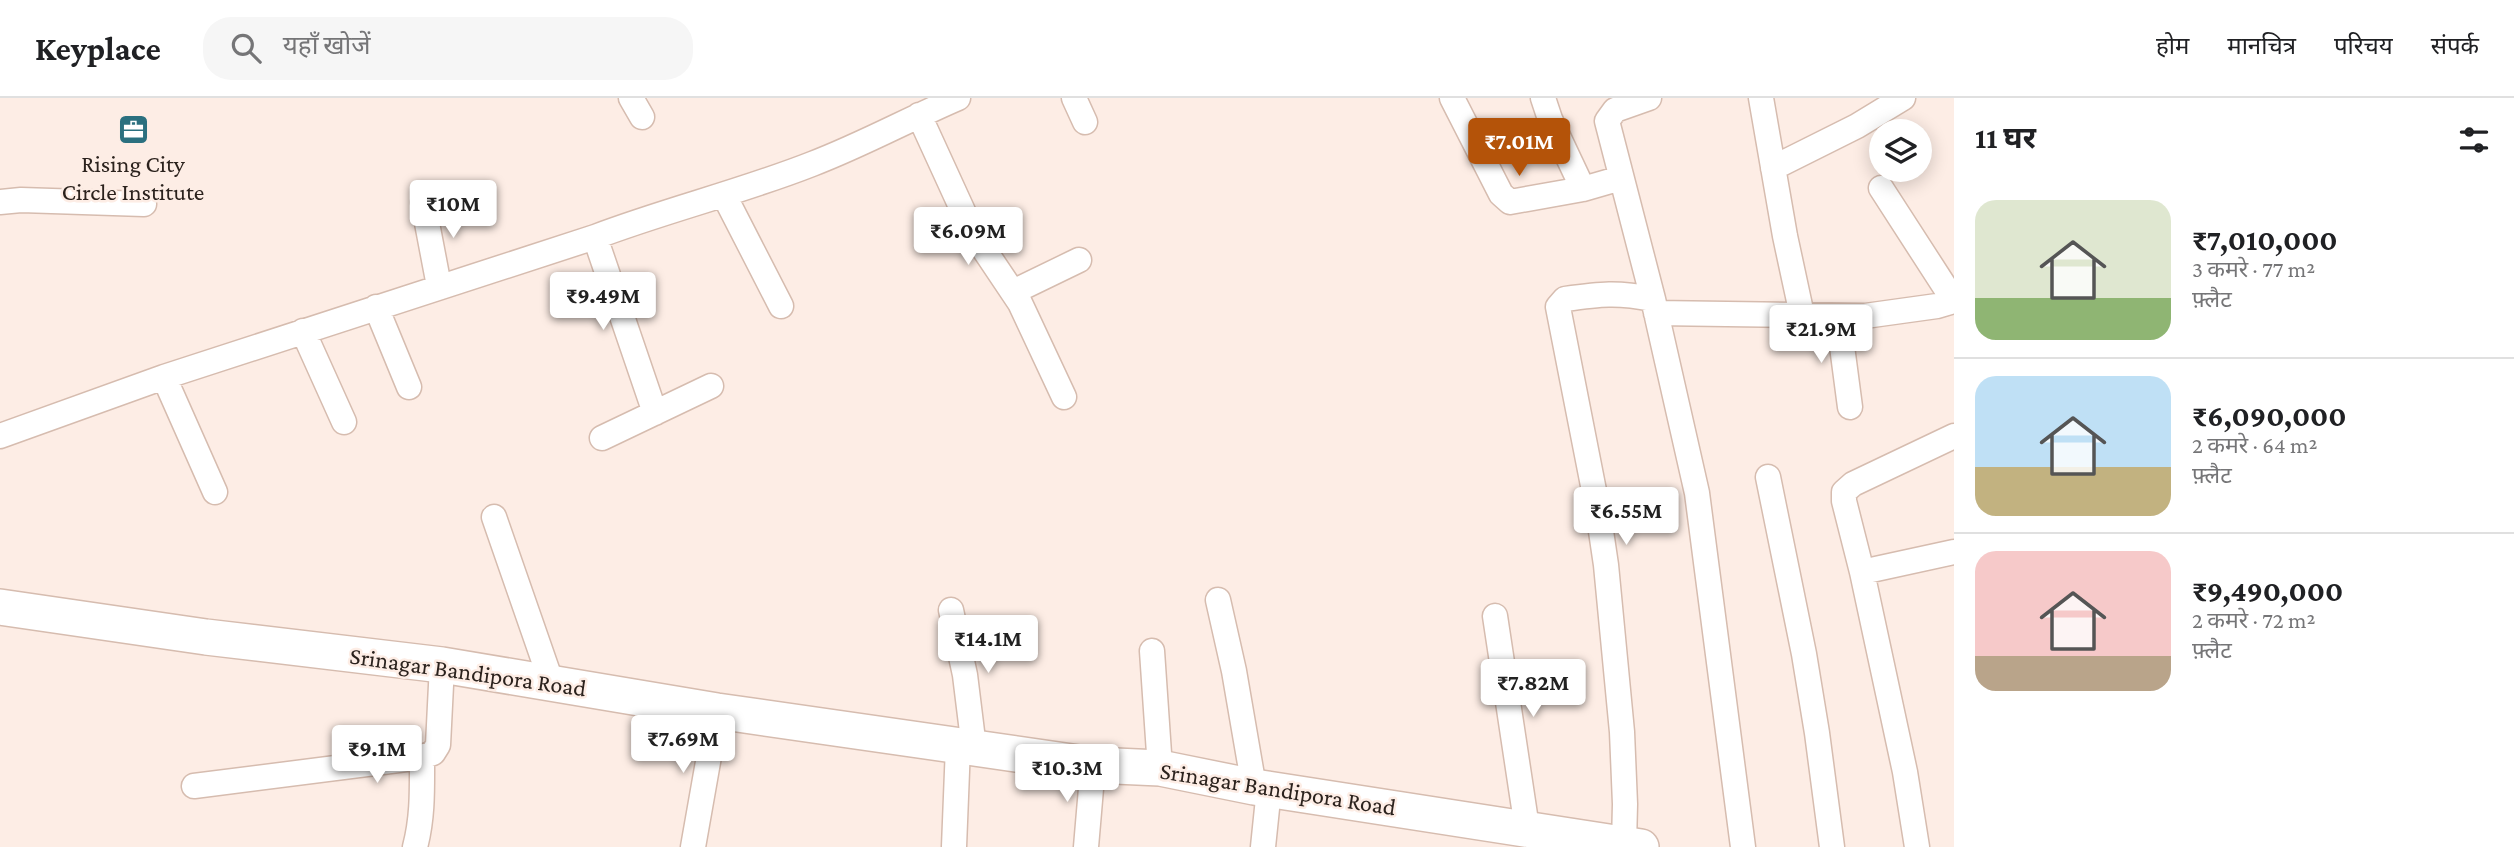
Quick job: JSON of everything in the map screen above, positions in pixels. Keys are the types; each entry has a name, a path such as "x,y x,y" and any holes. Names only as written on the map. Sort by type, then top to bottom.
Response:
{"highway":[{"name":"Srinagar Bandipora Road","path":"0,607 206,637 442,665 717,711 1093,765 1160,768 1261,788 1632,846"}],"street":[{"path":"0,436 164,377 814,164 958,98"},
{"path":"1074,98 1085,122"},
{"path":"1452,98 1505,199 1510,202 1583,189 1622,178"},
{"path":"1543,98 1583,189"},
{"path":"1649,98 1615,110 1607,121 1655,306 1697,493 1744,847"},
{"path":"1761,98 1802,315"},
{"path":"1773,168 1857,126 1903,98"},
{"path":"919,115 973,233 1013,292 1063,397"},
{"path":"1632,846 1625,804 1622,732 1606,565 1558,307 1564,299 1604,293 1623,293 1655,306 1838,316 1900,312 1954,301 1881,188"},
{"path":"724,195 781,306"},
{"path":"0,202 21,200 144,204"},
{"path":"423,202 439,286"},
{"path":"594,237 655,413"},
{"path":"1013,292 1079,260"},
{"path":"376,307 409,387"},
{"path":"1838,316 1850,407"},
{"path":"303,331 344,422"},
{"path":"164,377 215,492"},
{"path":"602,438 711,386"},
{"path":"1917,847 1905,772 1862,572 1844,502 1844,492 1853,484 1954,436"},
{"path":"1768,477 1804,654 1832,847"},
{"path":"494,517 552,684"},
{"path":"1862,572 1954,552"},
{"path":"1218,600 1261,788 1263,847"},
{"path":"951,610 965,675 966,747 954,847"},
{"path":"1495,616 1527,828"},
{"path":"1152,651 1160,768"},
{"path":"194,786 422,757 433,752 438,745 442,665"},
{"path":"693,847 717,711"},
{"path":"415,847 420,828 422,757"},
{"path":"1086,847 1093,765"}],"place":[{"name":"Rising City Circle Institute","path":"133,130"}]}
